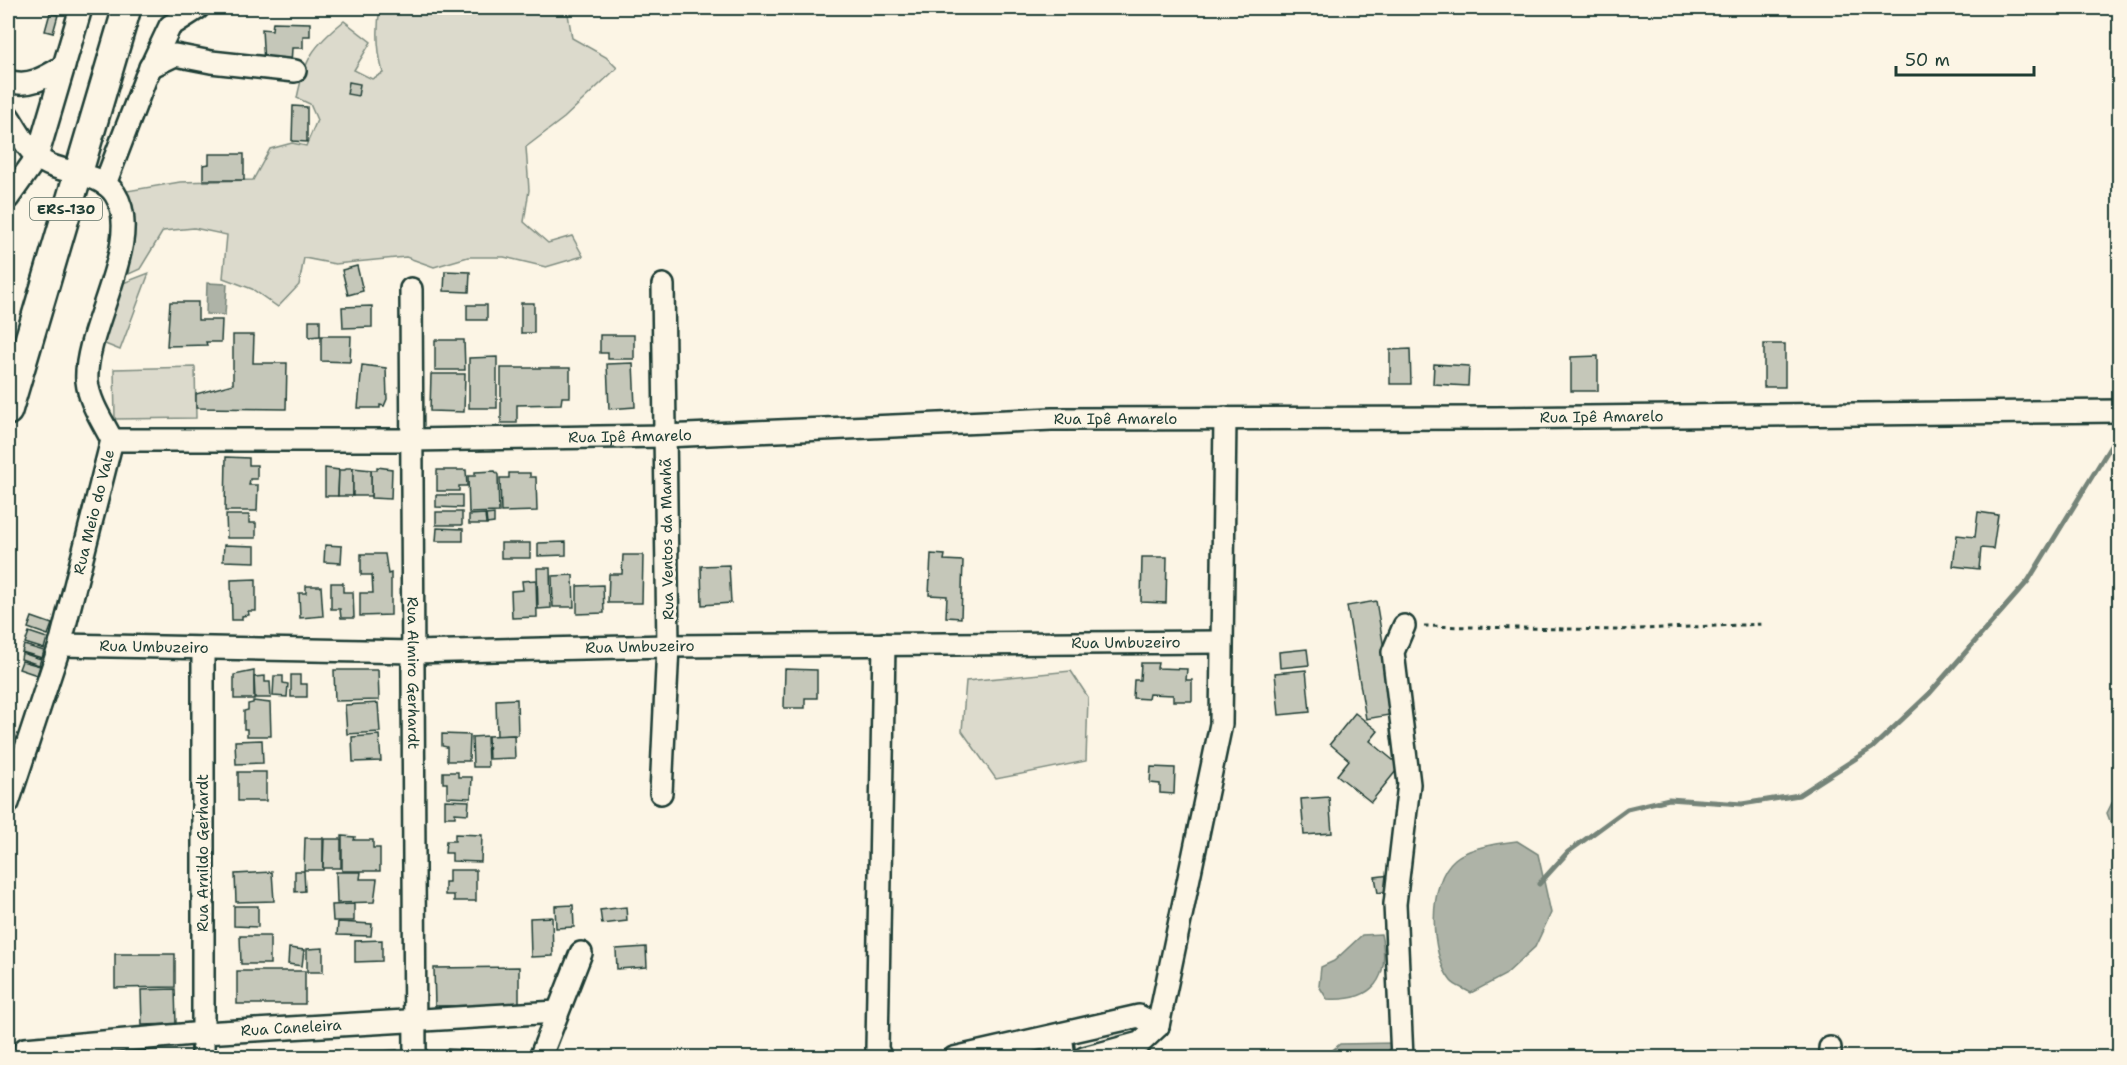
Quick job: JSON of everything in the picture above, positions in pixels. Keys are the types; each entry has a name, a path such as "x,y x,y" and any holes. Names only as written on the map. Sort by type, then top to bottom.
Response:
{"main road":[{"name":"ERS-130","path":"8,411 76,173 127,8"}],"street":[{"path":"8,198 37,157 81,8"},
{"path":"8,116 37,157 46,163 105,184 150,67 170,26 198,8"},
{"path":"150,67 175,55 211,62 295,71"},
{"path":"8,81 25,85 45,78 64,66"},
{"name":"Rua Meio do Vale","path":"8,803 60,645 112,440 91,398 87,375 87,367 120,244 122,222 120,205 115,194 105,184"},
{"name":"Rua Ventos da Manhã","path":"661,793 668,646 663,285"},
{"name":"Rua Almiro Gerhardt","path":"411,289 415,1058"},
{"name":"Rua Ipê Amarelo","path":"112,440 412,440 665,436 1052,419 1496,418 2120,411"},
{"path":"1084,1058 1140,1043 1158,1026 1221,724 1225,418"},
{"path":"1402,1058 1395,904 1409,784 1393,652 1404,626"},
{"name":"Rua Umbuzeiro","path":"60,645 414,652 668,646 1221,642"},
{"path":"881,1058 877,1049 884,644"},
{"name":"Rua Arnildo Gerhardt","path":"203,649 204,1058"},
{"path":"540,1058 581,953"},
{"name":"Rua Caneleira","path":"25,1049 204,1033 557,1011"},
{"path":"954,1058 1139,1016 1158,1026"},
{"path":"1061,1034 1064,1058"}],"path":[{"path":"1404,626 1615,630 1766,624"}],"shaded area":[{"path":"380,8 567,8 572,38 606,57 617,68 564,118 526,147 529,190 524,222 548,243 572,236 583,256 546,267 504,257 468,257 434,267 406,257 335,264 304,258 299,285 278,307 252,289 223,278 227,235 194,228 163,231 140,269 129,274 121,192 180,182 253,180 270,149 292,143 306,146 317,120 310,104 297,98 307,63 325,38 344,21 371,42 354,70 372,79 383,73 378,40"},
{"path":"149,273 120,350 100,342 123,283"},
{"path":"207,283 227,284 225,315 206,314"},
{"path":"195,367 196,418 115,419 114,369"},
{"path":"1071,671 1088,697 1086,761 996,779 962,731 966,681"},
{"path":"2120,801 2119,845 2107,813 2112,803"},
{"path":"1517,841 1538,854 1551,913 1535,947 1505,975 1471,993 1451,981 1438,954 1434,918 1439,884 1455,859 1468,851"},
{"path":"1381,934 1383,964 1375,984 1367,992 1356,996 1327,999 1319,986 1321,967 1334,961 1362,935"},
{"path":"1394,1043 1394,1057 1323,1058 1340,1044"}],"building":[{"path":"50,13 58,15 53,33 45,31"},
{"path":"273,22 310,23 310,36 303,36 303,48 292,48 291,65 264,64 262,29 272,30"},
{"path":"349,82 360,84 358,96 347,94"},
{"path":"293,106 307,107 307,142 292,141"},
{"path":"209,154 244,154 244,180 203,180 203,165 209,164"},
{"path":"357,266 363,291 348,295 342,270"},
{"path":"445,271 470,272 469,292 444,291"},
{"path":"170,302 198,302 198,320 222,320 221,342 206,342 207,345 167,346"},
{"path":"521,303 534,303 534,333 521,333"},
{"path":"467,305 487,305 487,320 467,320"},
{"path":"372,306 372,327 343,328 342,307"},
{"path":"309,320 320,320 320,336 309,337"},
{"path":"233,335 254,335 253,363 287,363 286,409 196,408 196,394 233,384"},
{"path":"600,335 634,335 634,359 608,359 608,353 600,353"},
{"path":"321,336 351,336 350,362 321,361"},
{"path":"435,340 464,340 465,370 435,370"},
{"path":"1764,344 1785,344 1785,387 1764,387"},
{"path":"1410,349 1411,384 1390,384 1390,350"},
{"path":"1598,356 1598,391 1571,391 1571,357"},
{"path":"497,357 497,408 469,408 469,358"},
{"path":"633,363 635,407 609,409 607,364"},
{"path":"1434,364 1469,366 1468,386 1433,384"},
{"path":"362,365 386,368 387,399 384,406 380,405 380,408 358,408"},
{"path":"501,368 570,368 570,397 562,397 561,404 517,405 517,423 501,423"},
{"path":"431,374 465,374 464,412 430,411"},
{"path":"226,457 249,458 249,465 257,465 257,479 250,479 249,485 258,485 257,511 225,511"},
{"path":"377,467 392,469 391,499 371,498 371,470 377,470"},
{"path":"325,468 339,470 338,496 325,496"},
{"path":"353,468 353,496 338,496 339,470"},
{"path":"353,468 371,470 371,496 353,496"},
{"path":"437,470 466,470 467,486 459,486 459,491 437,491"},
{"path":"495,471 498,475 499,512 469,513 468,476 475,476 475,472"},
{"path":"509,473 530,473 530,477 536,477 537,511 501,512 500,478 509,478"},
{"path":"436,495 462,495 462,508 436,507"},
{"path":"436,512 462,512 462,525 436,525"},
{"path":"1978,512 1998,515 1993,549 1981,548 1979,569 1953,566 1957,535 1975,537"},
{"path":"485,514 486,524 469,524 469,515"},
{"path":"494,514 494,523 487,524 486,515"},
{"path":"226,515 249,515 249,523 256,523 256,538 227,538"},
{"path":"437,528 463,529 463,541 436,541"},
{"path":"566,542 566,555 538,556 538,543"},
{"path":"501,543 530,543 530,558 501,558"},
{"path":"224,545 255,546 255,562 223,561"},
{"path":"325,545 342,546 341,563 324,562"},
{"path":"361,554 385,554 388,574 391,573 391,615 360,616 360,593 373,593 372,575 361,575"},
{"path":"931,554 945,555 944,560 963,561 961,618 946,617 947,596 929,595"},
{"path":"623,555 643,555 642,603 608,603 609,574 622,574"},
{"path":"1142,557 1167,557 1166,603 1141,602"},
{"path":"729,565 731,603 702,605 701,566"},
{"path":"537,568 550,568 551,608 538,609"},
{"path":"573,575 574,607 553,607 552,576"},
{"path":"256,579 256,611 248,611 249,615 242,616 242,620 232,620 231,580"},
{"path":"536,580 537,617 512,618 511,591 523,590 522,581"},
{"path":"331,583 343,583 343,592 353,592 354,618 341,618 340,609 331,609"},
{"path":"603,585 604,613 577,614 577,586"},
{"path":"306,586 321,586 323,616 300,618 299,593 306,593"},
{"path":"1376,601 1395,714 1366,719 1347,606"},
{"path":"32,617 52,624 48,635 28,628"},
{"path":"29,632 47,638 44,649 25,643"},
{"path":"24,645 44,651 42,658 22,652"},
{"path":"1307,649 1309,665 1280,668 1279,652"},
{"path":"22,653 41,659 39,665 21,659"},
{"path":"22,661 40,666 37,675 19,669"},
{"path":"1141,663 1158,663 1157,668 1187,669 1186,680 1192,680 1192,701 1173,701 1173,695 1149,694 1148,699 1133,698 1134,680 1140,680"},
{"path":"785,669 817,670 817,698 805,698 805,708 784,708"},
{"path":"334,670 378,670 379,700 335,701"},
{"path":"1306,670 1310,712 1279,715 1275,673"},
{"path":"254,671 254,699 234,699 234,675"},
{"path":"291,675 300,675 300,684 307,684 307,697 291,697"},
{"path":"265,676 265,682 270,682 271,698 255,698 254,677"},
{"path":"274,676 283,676 283,683 288,684 287,697 273,696"},
{"path":"517,699 518,735 497,736 496,700"},
{"path":"253,701 270,703 271,736 247,736 247,729 244,729 244,711 248,710 248,704"},
{"path":"378,703 380,732 347,734 345,705"},
{"path":"1355,713 1378,731 1370,741 1400,766 1371,802 1337,775 1349,760 1330,744"},
{"path":"442,734 470,735 469,761 447,761 447,747 442,746"},
{"path":"379,735 381,761 353,762 352,737"},
{"path":"514,735 515,758 489,759 488,736"},
{"path":"487,736 488,767 473,767 472,737"},
{"path":"262,740 263,763 236,764 235,741"},
{"path":"1151,767 1175,768 1174,794 1160,793 1160,784 1150,783"},
{"path":"238,772 266,772 266,801 238,801"},
{"path":"443,772 458,772 458,777 472,777 471,798 447,797 447,783 443,783"},
{"path":"1329,797 1332,833 1304,835 1301,799"},
{"path":"445,800 469,801 468,814 455,813 455,817 445,817"},
{"path":"455,834 482,835 481,862 452,861 452,853 445,853 446,841 455,841"},
{"path":"342,836 355,837 354,840 373,840 373,848 380,848 380,871 342,871"},
{"path":"305,838 323,838 323,870 304,870"},
{"path":"324,839 341,839 341,868 323,868"},
{"path":"449,870 476,870 476,901 454,901 454,895 445,895 445,882 449,882"},
{"path":"295,871 304,871 305,891 295,892"},
{"path":"272,872 274,901 236,902 235,874"},
{"path":"336,872 361,872 360,879 377,879 374,902 337,903"},
{"path":"1390,875 1392,890 1378,893 1375,877"},
{"path":"354,904 354,921 333,921 332,905"},
{"path":"573,905 574,927 556,928 555,906"},
{"path":"234,906 258,906 258,927 234,926"},
{"path":"626,907 627,921 602,924 600,910"},
{"path":"552,917 553,956 531,957 530,918"},
{"path":"338,922 372,924 371,936 337,935"},
{"path":"240,936 270,936 270,964 241,964"},
{"path":"382,940 382,961 355,962 355,941"},
{"path":"646,947 647,967 617,969 616,949"},
{"path":"289,948 304,950 302,966 288,964"},
{"path":"323,948 323,972 307,972 307,949"},
{"path":"115,954 175,954 175,987 115,988"},
{"path":"519,967 519,1005 435,1006 434,968"},
{"path":"237,971 305,971 305,1004 237,1004"},
{"path":"175,989 176,1024 142,1025 141,990"},
{"path":"447,1049 491,1051 491,1058 447,1058"},
{"path":"304,1050 326,1051 326,1058 303,1058"},
{"path":"397,1050 397,1058 365,1058 364,1052"}],"waterway":[{"path":"1539,884 1568,852 1627,809 1669,799 1742,804 1799,795 1872,748 1929,694 2028,581 2120,431"}]}
